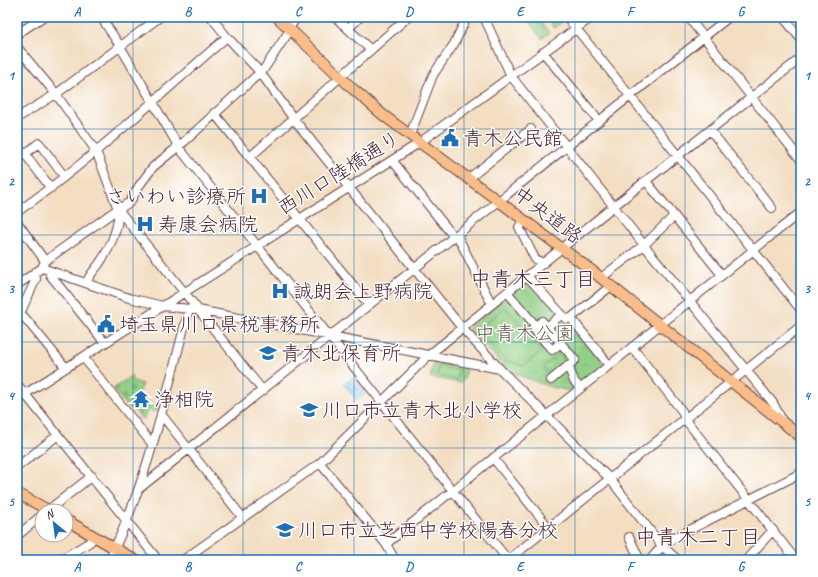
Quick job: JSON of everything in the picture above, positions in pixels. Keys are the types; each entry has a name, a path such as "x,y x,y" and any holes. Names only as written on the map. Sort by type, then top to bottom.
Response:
{"main road":[{"name":"中央道路","path":"277,17 383,115 419,143 499,200 601,278 801,437"},
{"path":"17,493 34,504"},
{"path":"74,525 135,560"}],"street":[{"path":"17,34 43,17"},
{"path":"101,17 120,46 178,146 256,246 330,336 374,394 508,560 801,326"},
{"path":"17,118 56,94 160,17"},
{"path":"211,17 227,37 260,72 293,118 462,328 500,369 610,479 662,546 678,560"},
{"path":"17,285 118,209 130,202 139,186 153,167 260,72 298,17"},
{"path":"335,17 371,50"},
{"path":"348,29 360,17"},
{"path":"410,135 433,75 454,44 467,17"},
{"path":"484,17 511,76 644,245 773,403 782,421"},
{"path":"567,17 801,310"},
{"name":"西川口陸橋通り","path":"17,399 419,143 592,17"},
{"path":"688,17 801,160"},
{"path":"140,488 729,17"},
{"path":"783,17 801,39"},
{"path":"250,156 371,50 403,18"},
{"path":"17,212 51,188 96,151 227,37"},
{"path":"17,47 56,94 96,151 118,209 119,216 109,245 100,263 87,282"},
{"path":"543,52 600,121"},
{"path":"183,560 320,463 429,355 801,58"},
{"path":"214,113 369,305"},
{"path":"468,178 531,129"},
{"path":"710,130 772,208"},
{"path":"51,188 25,154 39,143 64,176"},
{"path":"392,160 456,236 489,299"},
{"path":"646,181 722,274"},
{"path":"118,209 263,391"},
{"path":"386,544 689,300 801,212"},
{"path":"601,278 644,245 674,216"},
{"path":"525,221 520,227 535,259 543,263"},
{"path":"17,222 40,267 87,282 129,298 163,306 198,310 500,369"},
{"path":"40,267 19,316 66,368"},
{"path":"50,271 50,275 105,343"},
{"path":"527,276 566,319 571,318 611,286"},
{"path":"507,292 536,326 534,328 552,350 561,343"},
{"path":"109,560 116,549 140,488 189,309"},
{"path":"547,327 562,314"},
{"path":"571,318 609,365"},
{"path":"536,326 542,321 575,360 551,380"},
{"path":"632,347 682,411 685,419 748,500 798,558"},
{"path":"83,357 152,444"},
{"path":"568,365 574,382 580,388"},
{"path":"17,384 158,560"},
{"path":"161,414 243,518"},
{"path":"17,467 58,435"},
{"path":"493,458 549,528"},
{"path":"320,463 386,544 395,560"},
{"path":"650,560 662,546 674,538 801,472"},
{"path":"58,503 92,476"},
{"path":"17,536 34,522"},
{"path":"746,560 773,530"},
{"path":"60,560 90,542 94,536"},
{"path":"629,537 638,556 637,559"}],"green space":[{"path":"536,17 549,33 542,39 529,22"},
{"path":"545,17 557,17 561,22 554,28"},
{"name":"中青木公園","path":"527,281 571,322 605,365 571,391 547,386 509,371 468,329"},
{"path":"505,307 542,351 523,366 505,360 478,330"},
{"path":"559,354 565,361 549,374 543,367"},
{"path":"434,362 466,369 464,379 459,383 430,377"},
{"path":"439,366 459,370 457,380 437,375"},
{"name":"浄相院","path":"132,375 131,380 142,384 137,398 159,406 157,412 147,410 144,419 140,418 134,408 127,407 113,389"}],"water":[{"path":"353,377 366,394 357,401 344,384"}],"place":[{"name":"青木公民館","path":"450,138"},
{"name":"さいわい診療所","path":"259,196"},
{"name":"寿康会病院","path":"145,224"},
{"name":"誠朗会上野病院","path":"280,291"},
{"name":"埼玉県川口県税事務所","path":"106,324"},
{"name":"青木北保育所","path":"268,353"},
{"name":"浄相院","path":"141,399"},
{"name":"川口市立青木北小学校","path":"309,410"},
{"name":"川口市立芝西中学校陽春分校","path":"285,530"}],"district":[{"name":"中青木三丁目","path":"533,279"},
{"name":"中青木二丁目","path":"698,537"}]}
